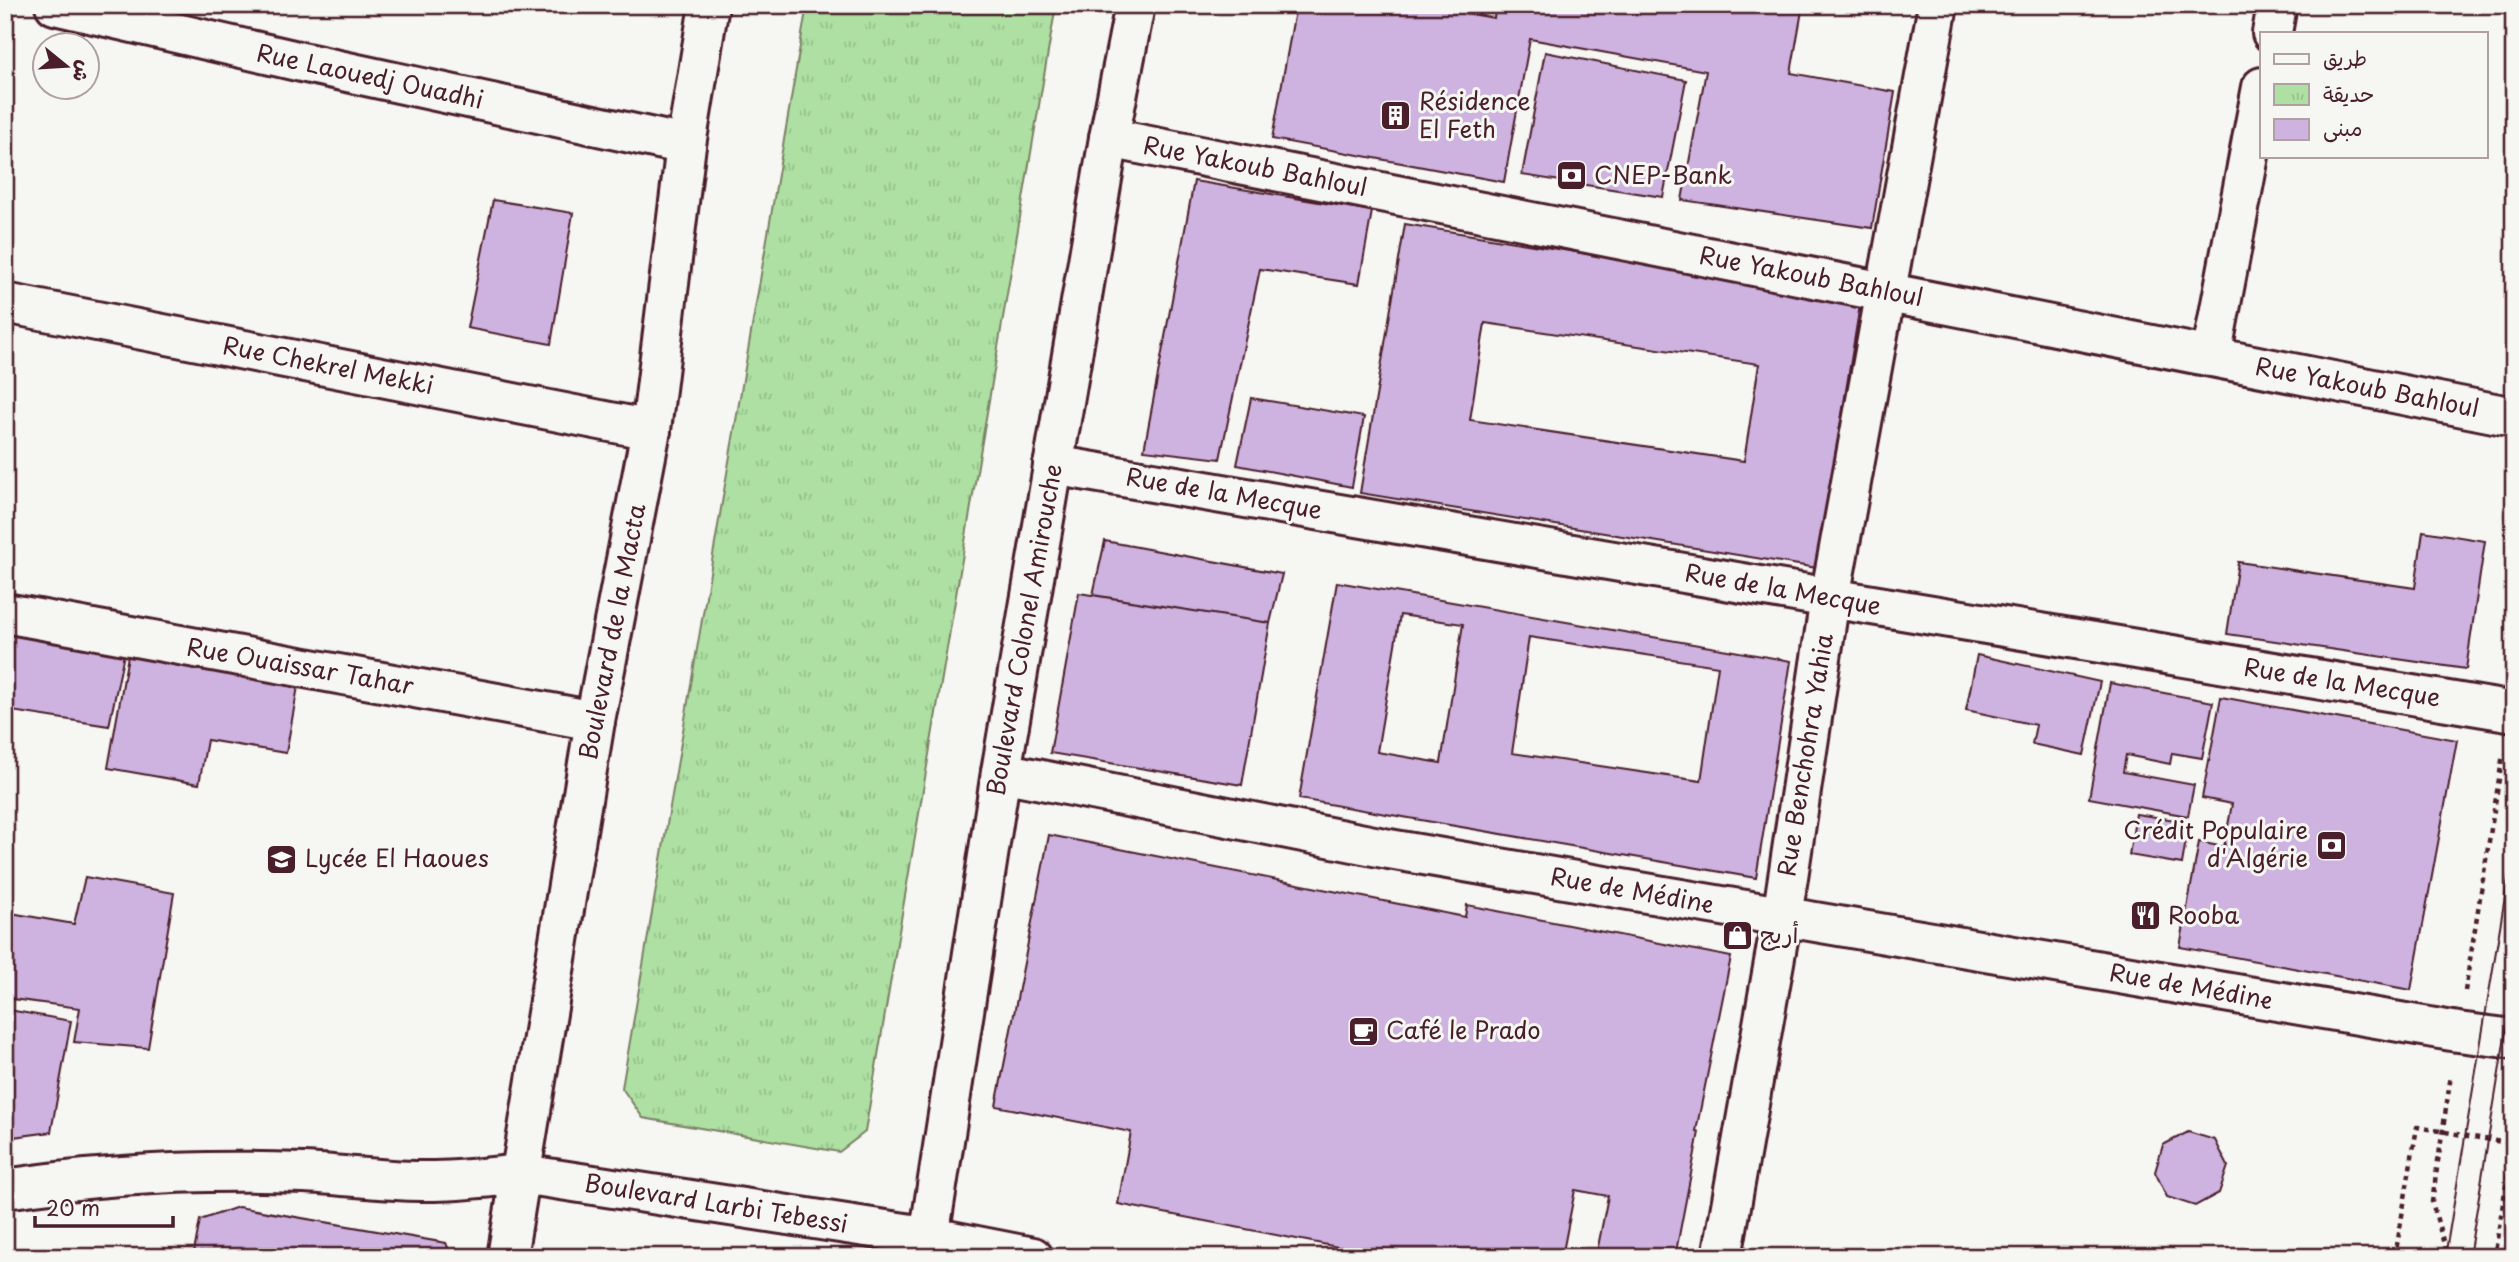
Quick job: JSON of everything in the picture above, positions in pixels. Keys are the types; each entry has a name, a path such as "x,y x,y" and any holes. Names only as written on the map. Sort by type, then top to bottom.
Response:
{"street":[{"name":"Rue Laouedj Ouadhi","path":"55,5 306,64 686,145"},
{"name":"Boulevard de la Macta","path":"507,1257 595,721 651,430 686,145 709,5"},
{"name":"Boulevard Colonel Amirouche","path":"928,1247 1001,772 1109,138 1135,5"},
{"name":"Rue Benchohra Yahia","path":"1721,1257 1782,917 1830,598 1938,5"},
{"path":"2272,32 2277,5"},
{"path":"2211,357 2260,98"},
{"name":"Rue Yakoub Bahloul","path":"1109,138 2514,417"},
{"name":"Rue Chekrel Mekki","path":"5,303 651,430"},
{"name":"Rue de la Mecque","path":"1053,465 2512,711"},
{"name":"Rue Ouaissar Tahar","path":"5,613 595,721"},
{"name":"Rue de Médine","path":"1001,772 1389,849 2458,1032 2514,1039"},
{"name":"Boulevard Larbi Tebessi","path":"5,1189 99,1179 236,1173 305,1173 424,1181 522,1174 928,1247 1033,1257"}],"path":[{"path":"2446,1251 2432,1202 2512,711"},
{"path":"2395,1257 2417,1127 2513,1144 2494,1257"},
{"path":"2508,1257 2514,1223"}],"green space":[{"path":"807,5 1056,5 865,1132 839,1152 643,1118 622,1088"}],"building":[{"name":"Résidence El Feth","path":"1296,5 1422,5 1494,18 1496,5 1803,5 1791,73 1895,92 1872,228 1682,200 1706,71 1530,39 1504,182 1272,139"},
{"path":"1545,52 1686,80 1663,197 1522,175"},
{"path":"1194,181 1372,211 1359,284 1260,269 1220,459 1144,450"},
{"path":"493,200 573,213 551,344 467,328"},
{"path":"1405,224 1861,299 1817,568 1360,493","holes":["1485,323 1759,364 1744,461 1470,420"]},
{"path":"1251,398 1364,417 1352,487 1237,465"},
{"path":"2423,531 2485,541 2466,669 2227,634 2238,562 2415,588"},
{"path":"1105,541 1282,574 1270,623 1093,595"},
{"path":"1337,582 1791,661 1756,878 1299,799","holes":["1400,615 1463,624 1441,763 1377,752","1529,637 1718,666 1701,781 1512,753"]},
{"path":"1079,593 1270,623 1242,785 1050,753"},
{"path":"5,628 125,649 109,726 5,710"},
{"path":"129,650 299,681 286,753 207,740 199,784 108,768"},
{"path":"1977,655 2100,682 2084,755 2032,744 2036,725 1966,710"},
{"path":"2110,683 2213,702 2202,758 2172,753 2170,764 2126,755 2123,772 2194,785 2188,816 2089,798"},
{"name":"Crédit Populaire d'Algérie","path":"2221,697 2457,740 2411,990 2180,947 2199,842 2224,847 2232,804 2202,798"},
{"path":"2136,814 2189,822 2182,864 2129,855"},
{"name":"Café le Prado","path":"1049,835 1465,917 1467,905 1731,957 1696,1131 1699,1132 1675,1257 1596,1257 1608,1196 1575,1190 1562,1257 1389,1257 1118,1204 1131,1132 996,1106"},
{"path":"85,877 174,893 148,1048 74,1042 80,1008 5,998 5,912 74,924"},
{"path":"9,1010 71,1021 51,1132 5,1138 5,1031"},
{"path":"2188,1132 2215,1140 2228,1166 2219,1193 2195,1206 2167,1197 2155,1172 2163,1145"},
{"path":"238,1207 446,1243 452,1257 193,1257 200,1220"}],"tram line":[{"path":"2445,1257 2514,843"},
{"path":"2469,1257 2514,981"}],"place":[{"name":"Résidence El Feth","path":"1396,116"},
{"name":"CNEP-Bank","path":"1571,176"},
{"name":"Crédit Populaire d'Algérie","path":"2331,845"},
{"name":"Lycée El Haoues","path":"282,859"},
{"name":"Rooba","path":"2145,916"},
{"name":"أريج","path":"1737,935"},
{"name":"Café le Prado","path":"1363,1031"}]}
